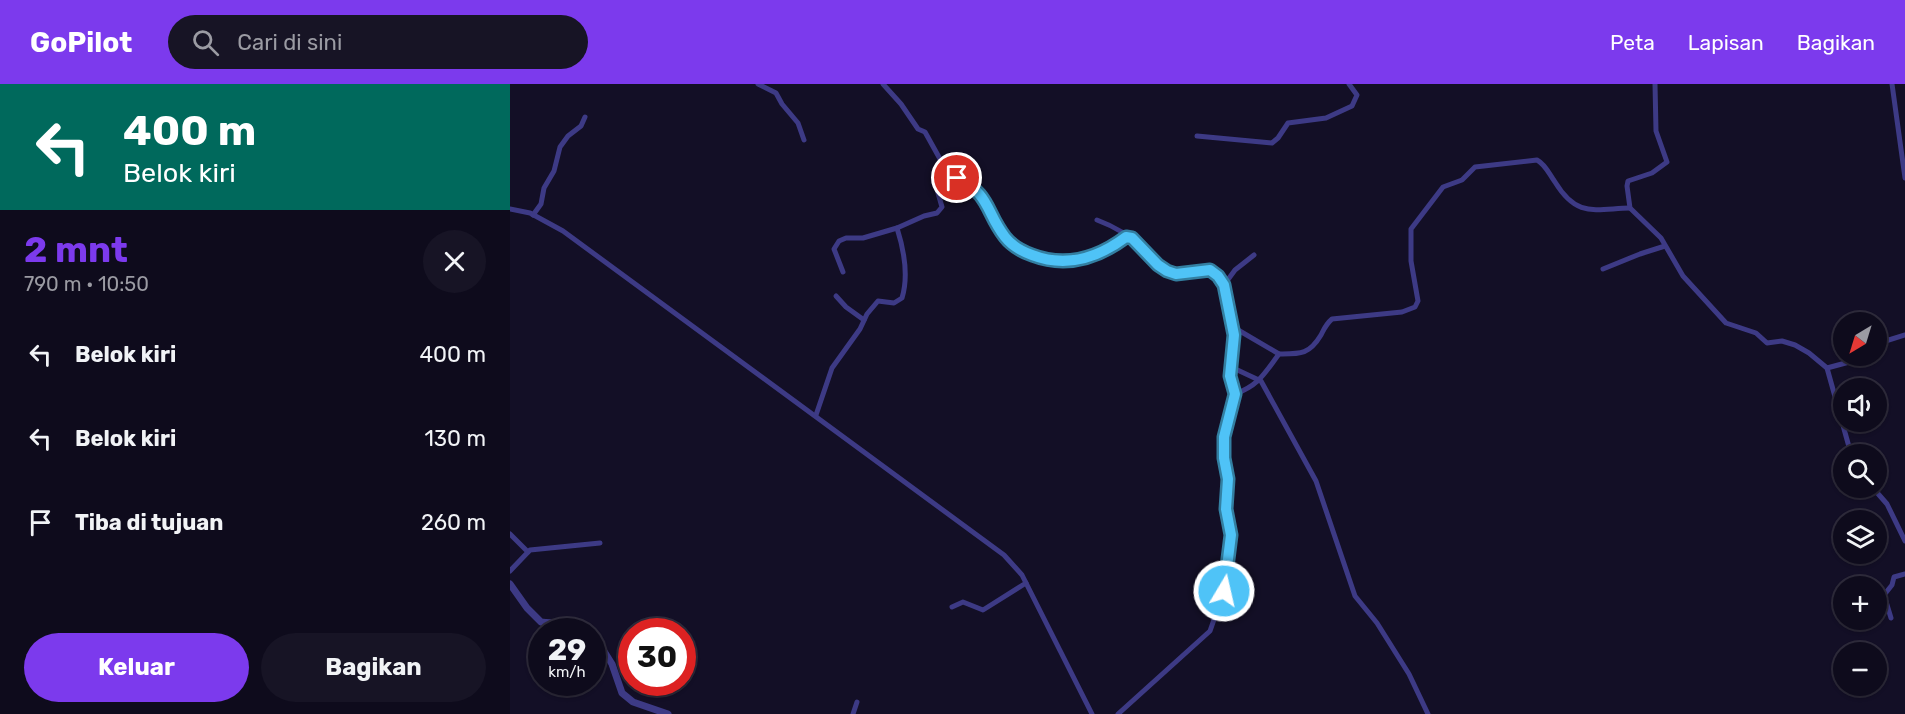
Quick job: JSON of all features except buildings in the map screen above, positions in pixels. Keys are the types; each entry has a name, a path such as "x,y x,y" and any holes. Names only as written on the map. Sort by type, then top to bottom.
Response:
{"street":[{"path":"758,84 776,93 798,123 804,140"},
{"path":"883,84 901,104 918,129 925,132 945,168 976,189 1006,238 1023,252 1054,261 1077,260 1106,250 1126,237"},
{"path":"1197,136 1272,143 1288,123 1326,118 1352,106 1357,95 1349,84"},
{"path":"1655,84 1656,131 1667,162 1652,173 1628,181 1630,208 1659,236 1683,276 1726,323 1756,333 1767,343 1782,341 1795,345 1827,368 1848,444"},
{"path":"1892,84 1905,178"},
{"path":"533,215 541,204 544,188 554,171 560,147 568,136 581,126 585,117"},
{"path":"1233,327 1279,354 1302,354 1316,343 1327,323 1337,317 1402,312 1415,307 1418,301 1411,261 1411,229 1443,187 1462,180 1478,165 1537,160 1545,165 1569,201 1578,207 1598,210 1630,208"},
{"path":"843,272 834,249 839,241 850,237 863,238 897,228 941,210 942,205 934,179 945,168"},
{"path":"510,209 533,215 563,231 1004,555 1016,566 1026,583 1092,714"},
{"path":"1097,220 1115,228 1126,237 1132,238 1158,265 1167,271 1176,274 1210,270 1218,276 1224,285 1234,343 1230,379 1235,394 1224,437 1224,458 1228,479 1226,509 1231,535 1224,591 1210,631 1118,714"},
{"path":"816,415 832,368 850,345 875,303 881,301 894,303 902,298 905,289 906,266 897,228"},
{"path":"1603,269 1665,246"},
{"path":"1224,285 1235,270 1254,255"},
{"path":"836,296 846,307 864,320"},
{"path":"1887,341 1905,335"},
{"path":"1235,394 1261,381 1279,354"},
{"path":"1827,368 1834,366"},
{"path":"1231,367 1261,381 1316,481 1355,596 1377,623 1409,674 1428,714"},
{"path":"1882,498 1905,541"},
{"path":"510,534 528,552"},
{"path":"510,571 533,549 600,543"},
{"path":"1891,618 1884,595 1892,585 1894,577 1905,574"},
{"path":"952,607 963,602 983,610 1026,583"},
{"path":"510,584 537,618"},
{"path":"606,654 612,664 622,693 633,702 668,714"},
{"path":"853,714 857,702"}],"route":[{"path":"957,178 976,189 1006,238 1023,252 1054,261 1086,259 1126,237 1132,238 1158,265 1170,273 1210,270 1224,285 1233,327 1234,343 1230,376 1235,394 1224,437 1224,458 1228,479 1226,509 1231,535 1224,591"}]}
